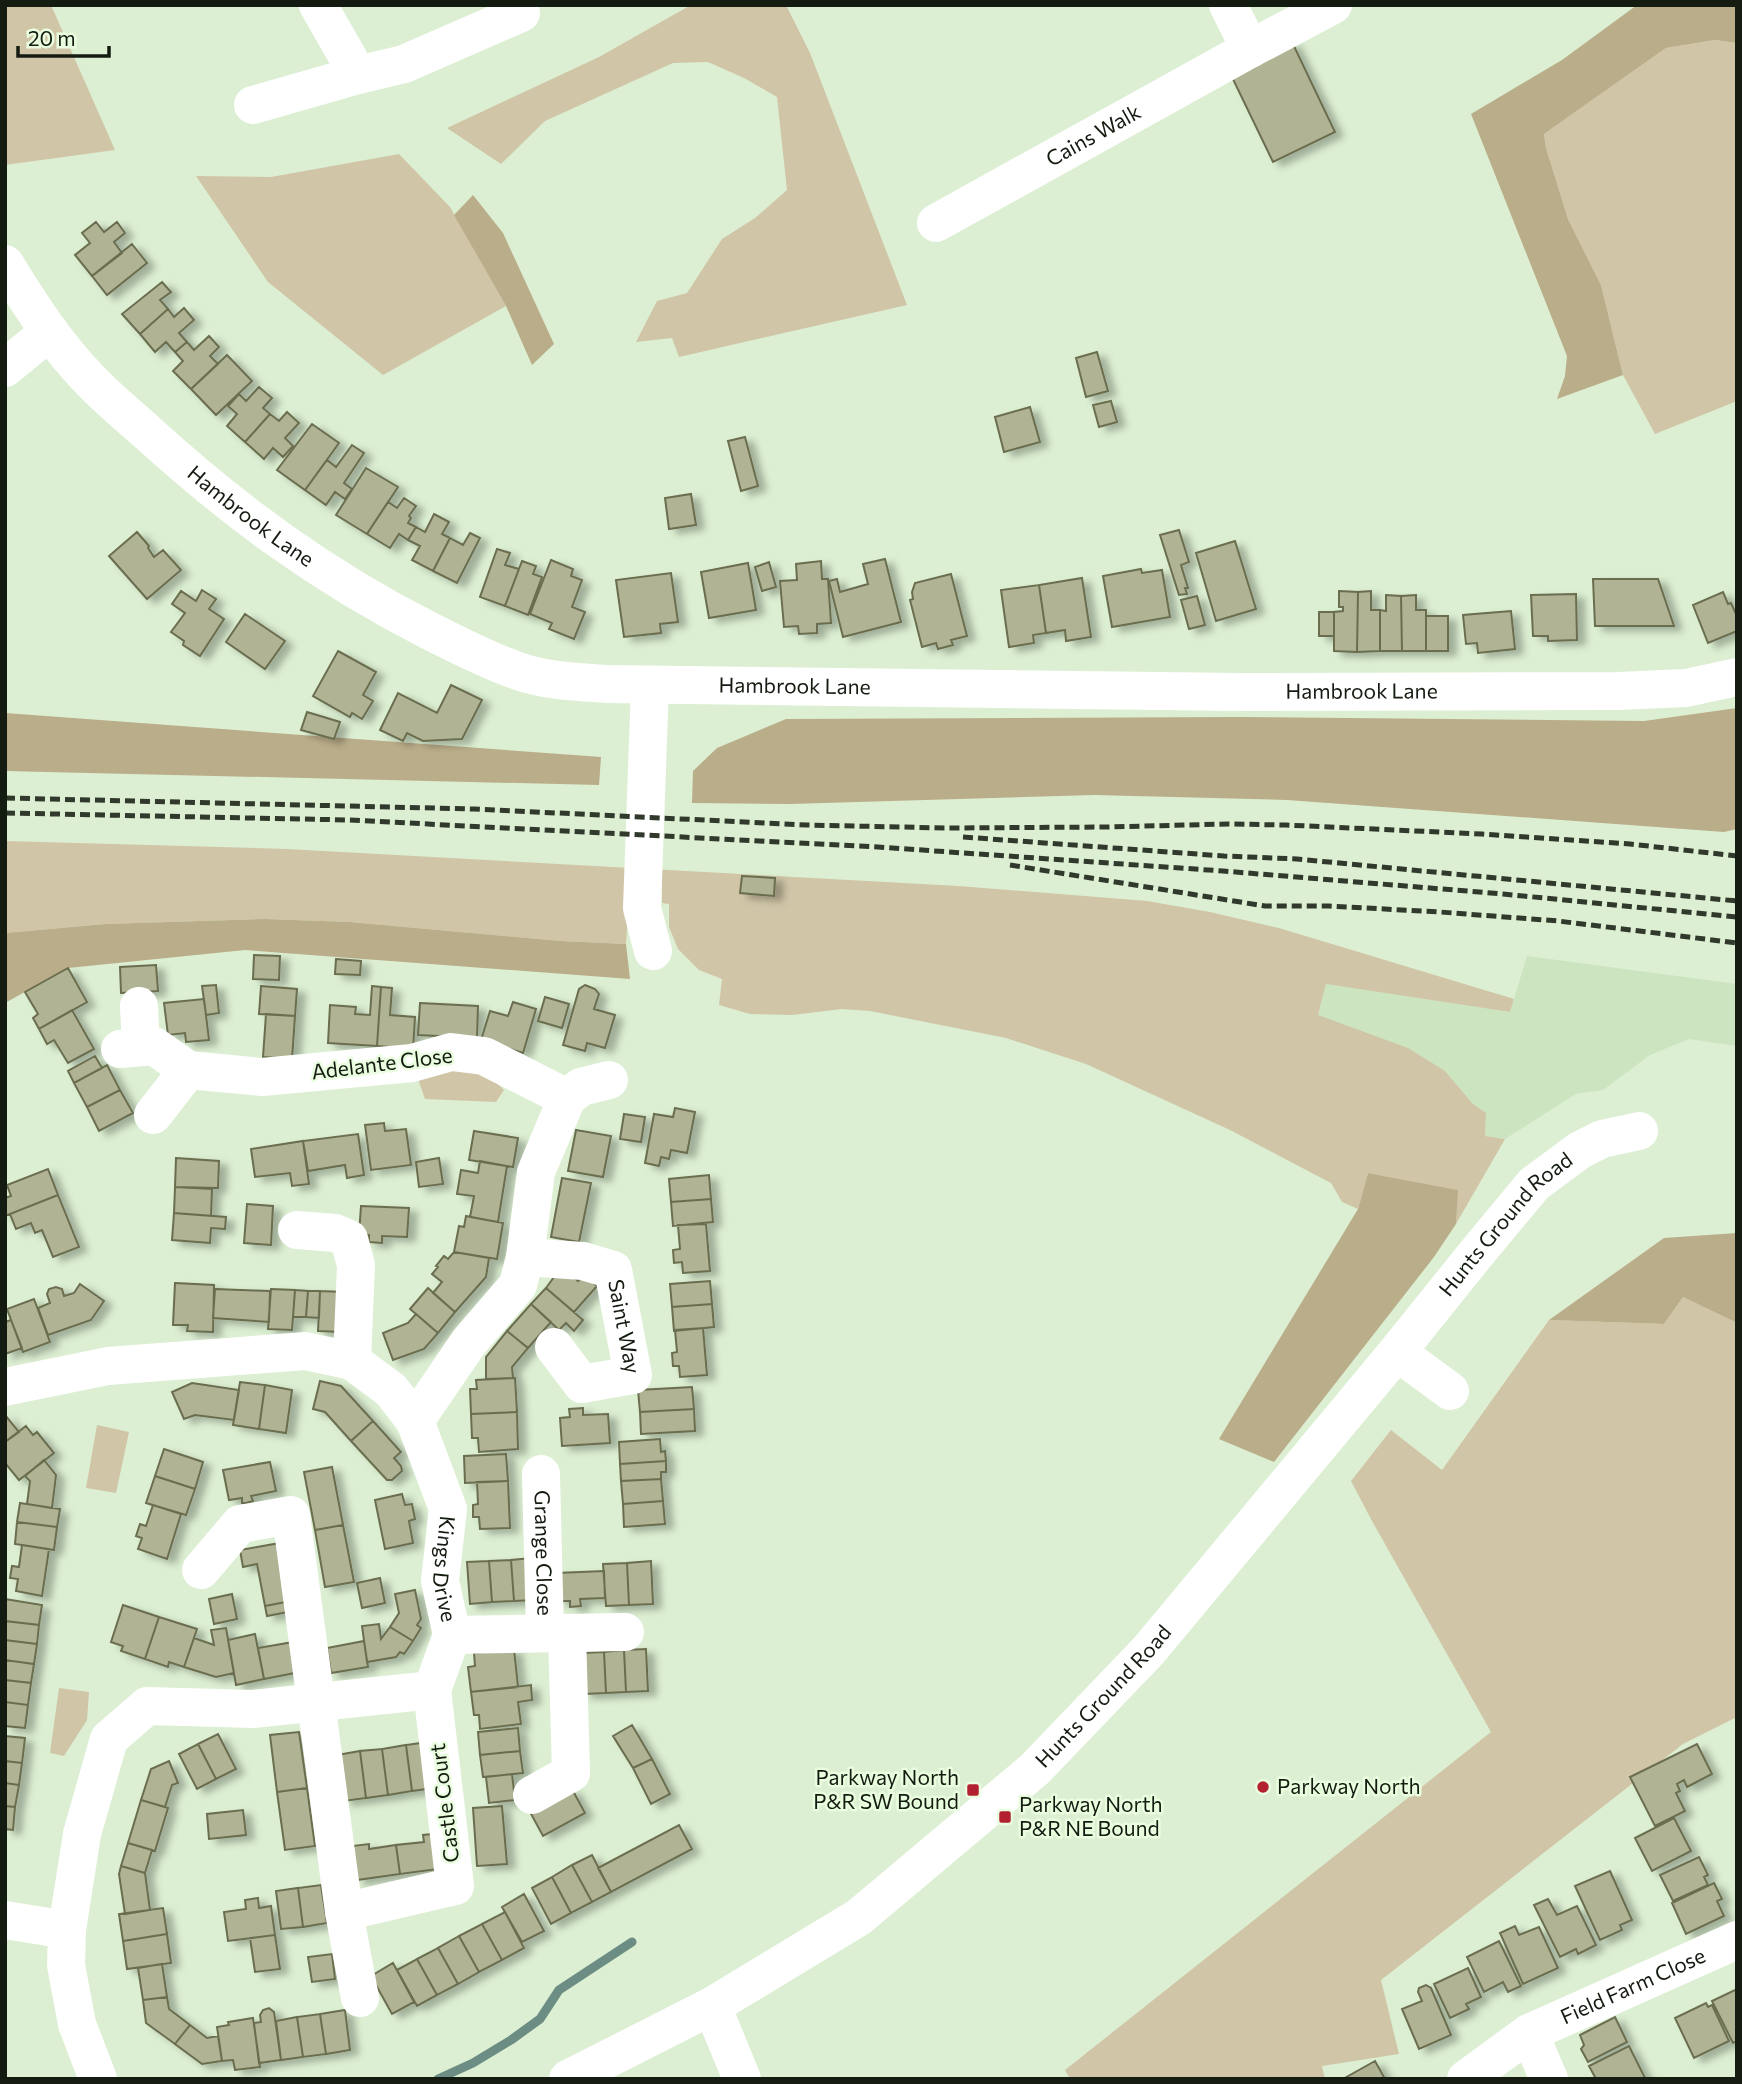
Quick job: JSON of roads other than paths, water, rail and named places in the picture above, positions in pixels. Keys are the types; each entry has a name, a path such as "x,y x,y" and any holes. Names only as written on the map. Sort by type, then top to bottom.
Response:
{"street":[{"path":"318,5 358,75"},
{"path":"1228,5 1250,49"},
{"name":"Cains Walk","path":"936,223 1333,5"},
{"path":"253,105 404,64 521,13"},
{"name":"Hambrook Lane","path":"5,264 49,332 90,380 201,481 298,554 344,584 463,648 520,672 563,681 650,685 1239,692 1618,691 1686,688 1737,677"},
{"path":"5,368 49,332"},
{"path":"650,685 642,908 653,951"},
{"name":"Adelante Close","path":"139,1006 130,1048 154,1046 188,1070 262,1077 412,1063 451,1052 484,1056 566,1098"},
{"path":"152,1115 188,1070"},
{"path":"415,1421 469,1342 518,1285 525,1257 536,1171 566,1098 580,1087 609,1080"},
{"name":"Hunts Ground Road","path":"568,2079 712,2006 859,1917 1035,1769 1149,1650 1534,1184 1580,1150 1602,1139 1639,1131"},
{"path":"297,1230 335,1233 349,1239 356,1265 352,1361"},
{"name":"Saint Way","path":"525,1257 583,1261 613,1270 633,1375 582,1384 554,1347"},
{"name":"Kings Drive","path":"5,1387 108,1366 305,1351 352,1361 391,1390 415,1421 448,1509 440,1581 452,1635 432,1690"},
{"path":"1397,1352 1450,1391"},
{"name":"Grange Close","path":"532,1795 571,1773 541,1474"},
{"path":"201,1570 240,1524 291,1515 344,1912 360,1998"},
{"name":"Grange Close","path":"452,1635 625,1632"},
{"path":"98,2079 77,2024 66,1965 67,1930 82,1834 109,1739 147,1706 253,1709 432,1690"},
{"name":"Castle Court","path":"344,1912 455,1886 432,1690"},
{"path":"5,1920 67,1930"},
{"name":"Field Farm Close","path":"1466,2079 1529,2033 1737,1940"},
{"path":"712,2006 742,2079"},
{"path":"69,2079 77,2024"},
{"path":"1529,2033 1549,2079"}],"waterway":[{"path":"438,2079 473,2063 511,2040 540,2019 559,1990 632,1942"}],"railway":[{"path":"5,798 474,809 807,825 946,828 1286,825 1630,844 1737,856"},
{"path":"5,813 349,820 878,847 1223,871 1737,917"},
{"path":"963,837 1297,859 1737,901"},
{"path":"1010,865 1265,906 1329,906 1558,921 1737,943"}],"place":[{"name":"Parkway North","path":"1263,1787"},
{"name":"Parkway North P&R SW Bound","path":"973,1790"},
{"name":"Parkway North P&R NE Bound","path":"1005,1817"}]}
